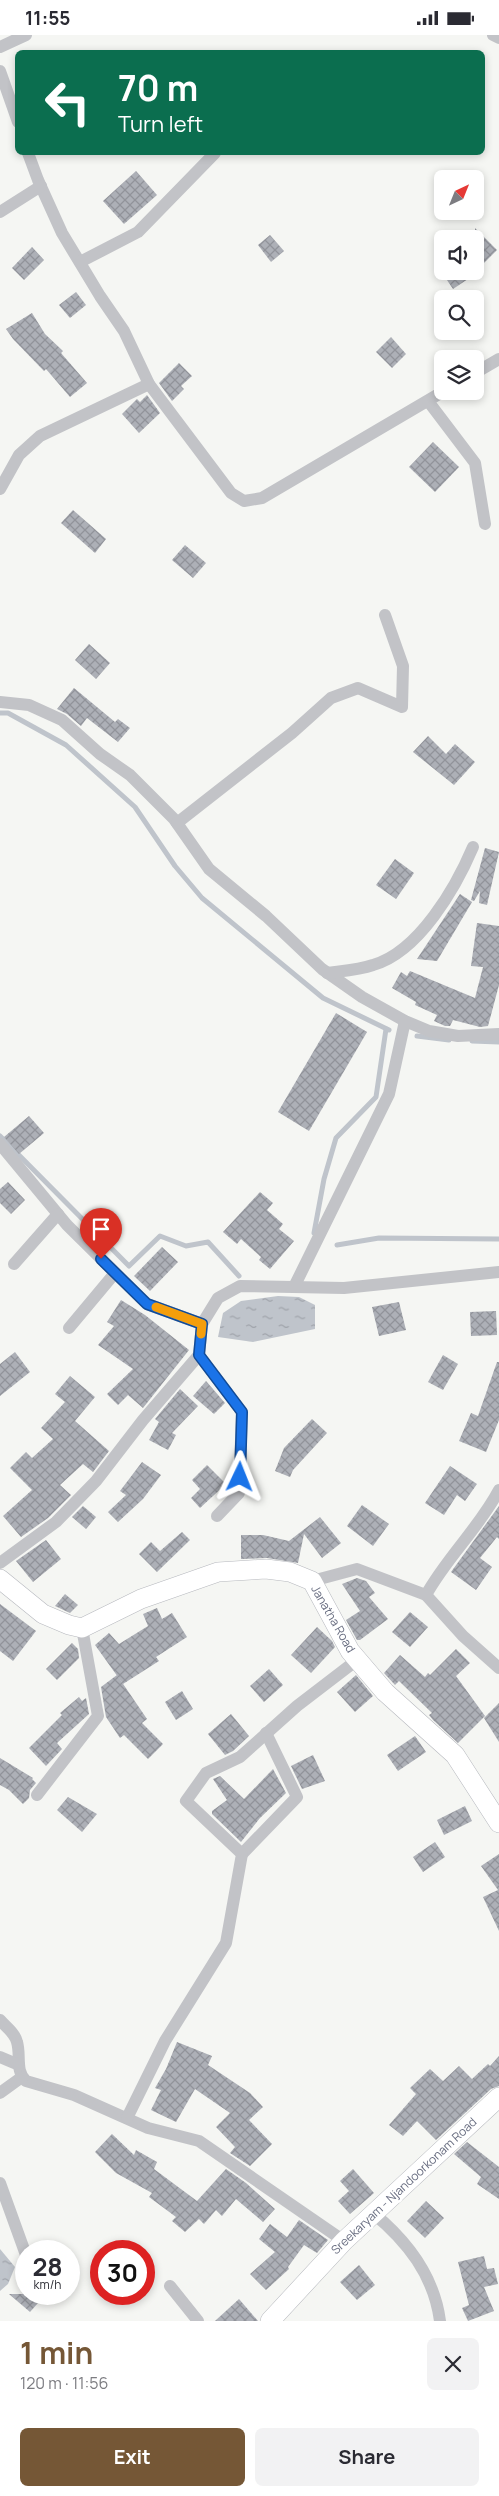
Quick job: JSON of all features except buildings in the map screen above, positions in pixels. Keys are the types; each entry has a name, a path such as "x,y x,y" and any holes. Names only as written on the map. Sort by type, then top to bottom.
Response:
{"street":[{"path":"0,47 26,35"},
{"path":"493,35 499,38"},
{"path":"0,71 15,114"},
{"path":"29,155 62,233 124,331 150,384 231,493 244,501 262,497 434,397"},
{"path":"80,262 138,232 213,155"},
{"path":"0,212 41,186"},
{"path":"484,368 499,359"},
{"path":"0,489 19,455 40,436 150,384"},
{"path":"428,401 475,463 485,524"},
{"path":"177,823 292,733 331,698 358,688 402,707 403,666 385,615"},
{"path":"0,702 29,705 62,720 100,754 130,775 177,823 209,869 266,916 327,973 362,997 405,1021 428,1031 458,1037 499,1034"},
{"path":"327,973 374,965 392,956 415,937 431,921 461,875 474,847"},
{"path":"294,1287 389,1094 405,1021"},
{"path":"0,1144 58,1215 147,1304 202,1324"},
{"path":"14,1265 58,1215"},
{"path":"0,1563 56,1522 96,1481 143,1420 199,1355 202,1324 218,1298 240,1286 352,1287 499,1272"},
{"path":"69,1328 115,1273"},
{"path":"199,1355 242,1412 239,1493 217,1516"},
{"path":"426,1595 448,1559 487,1513 499,1491"},
{"name":"Janatha Road","path":"82,1628 141,1599 218,1572 266,1569 290,1572 312,1581 332,1623 357,1660 384,1692 455,1755 499,1823"},
{"path":"312,1581 357,1569 426,1595 463,1635 499,1668"},
{"path":"0,1579 43,1614 82,1628 98,1716 37,1795"},
{"path":"242,1854 186,1801 206,1773 240,1757 297,1706 357,1660"},
{"path":"127,2118 164,2041 226,1943 242,1854 297,1797 266,1733"},
{"path":"0,2021 11,2031 17,2043 20,2071 0,2093"},
{"path":"0,2057 20,2071 26,2081 74,2095 148,2128 198,2141 344,2241"},
{"name":"Sreekaryam - Njandoorkonam Road","path":"270,2321 344,2241 499,2097"},
{"path":"0,2183 21,2240"},
{"path":"373,2213 396,2232 427,2275 437,2302 440,2321"},
{"path":"170,2286 198,2321"}],"water":[{"path":"278,1296 299,1297 315,1305 315,1329 253,1342 218,1337 223,1313 241,1301"},
{"path":"0,2249 15,2267 8,2284 0,2291"}],"waterway":[{"path":"0,713 8,713 66,745 135,807 175,866 202,898 323,998 389,1030"},
{"path":"314,1233 324,1179 336,1138 376,1097 386,1029"},
{"path":"417,1036 449,1040"},
{"path":"472,1041 499,1042"},
{"path":"0,1136 129,1266 160,1236 186,1246 208,1242 239,1276"},
{"path":"337,1245 379,1238 499,1239"}],"slow traffic":[{"path":"156,1307 202,1324 201,1334"}],"route":[{"path":"101,1259 147,1304 202,1324 199,1355 242,1412 240,1477"}]}
